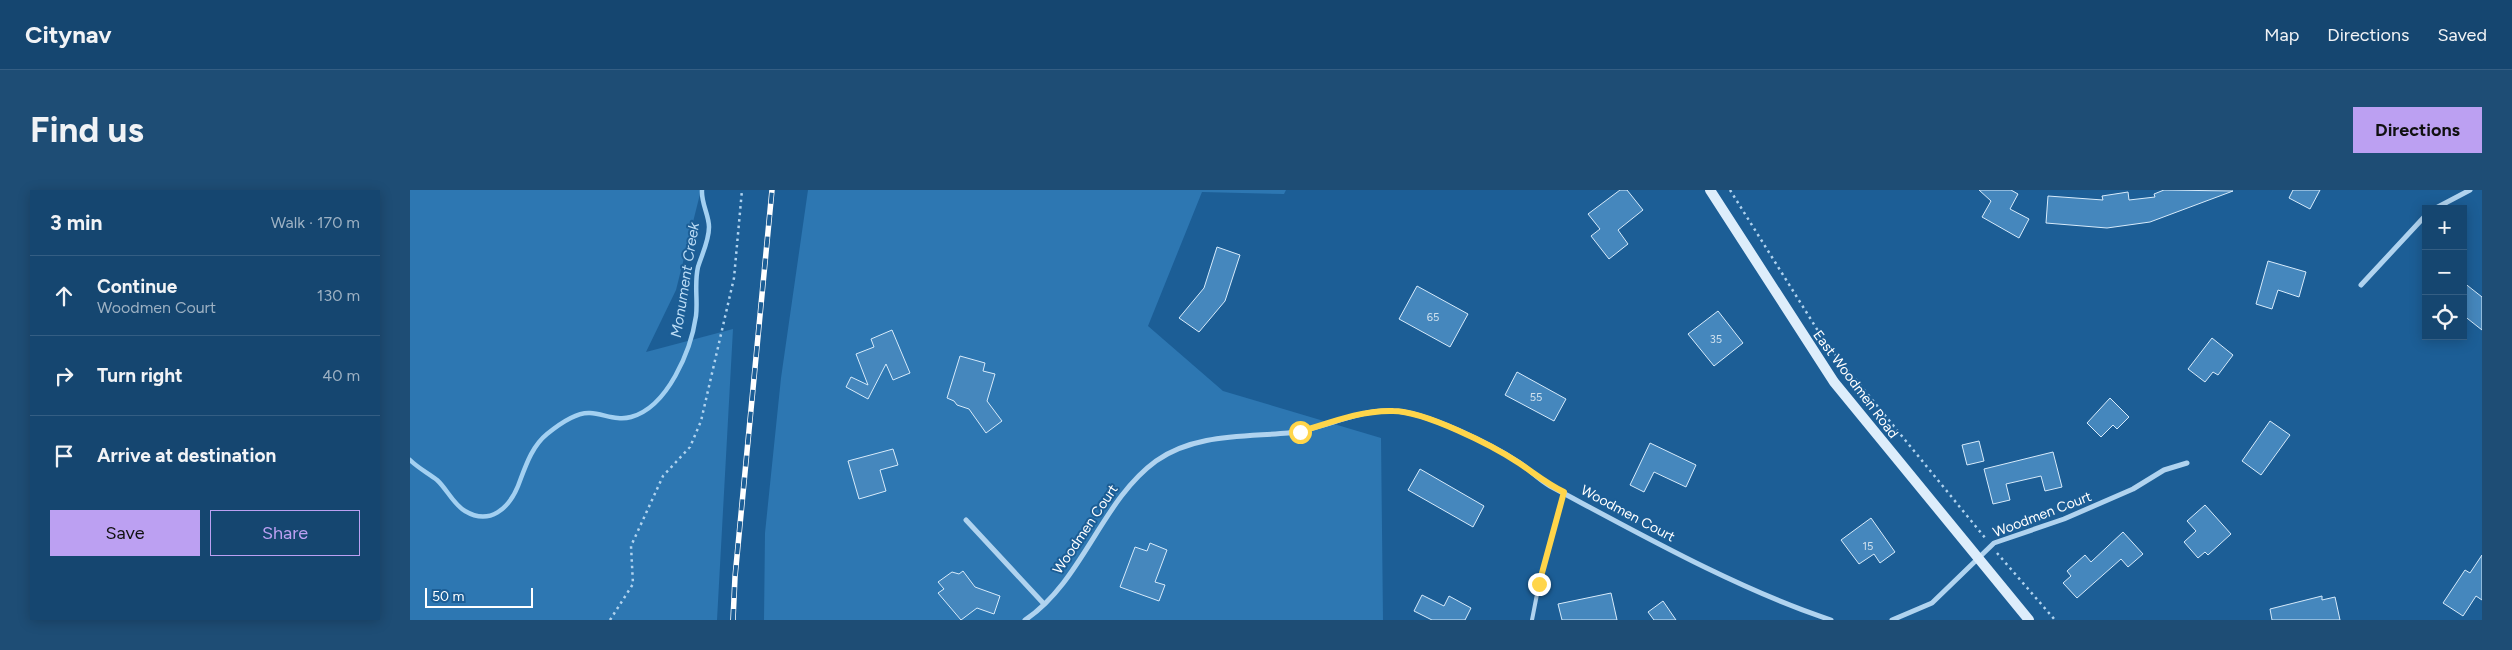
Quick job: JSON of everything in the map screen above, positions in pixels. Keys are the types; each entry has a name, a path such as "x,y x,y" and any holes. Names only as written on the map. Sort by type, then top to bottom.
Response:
{"main road":[{"name":"East Woodmen Road","path":"1710,190 1834,382 2030,620"}],"street":[{"path":"2440,205 2463,191 2470,190"},
{"path":"2361,285 2422,220"},
{"name":"Woodmen Court","path":"1025,620 1059,588 1124,490 1156,461 1192,443 1229,437 1300,432 1345,418 1395,410 1422,416 1490,447 1564,492 1684,555 1778,601 1831,620"},
{"name":"Woodmen Court","path":"1892,620 1932,603 1994,543 2064,519 2133,489 2164,470 2187,464"},
{"path":"966,520 1044,604"}],"lane":[{"path":"1532,620 1539,584 1564,492"}],"path":[{"path":"610,620 633,584 631,546 663,476 690,448 702,421 734,278 742,190"},
{"path":"1730,190 1825,342 1991,546 2055,620"}],"shaded area":[{"path":"410,190 701,190 676,290 646,352 733,329 717,620 410,620"},
{"path":"808,190 1286,190 1284,194 1202,192 1148,326 1223,391 1381,438 1383,620 764,620 765,533 781,378"}],"building":[{"path":"1620,190 1627,190 1643,210 1618,230 1628,244 1609,259 1591,236 1600,229 1588,214"},
{"path":"1979,190 2011,190 2018,194 2010,209 2029,219 2019,238 1982,217 1991,201"},
{"path":"2164,190 2233,191 2150,222 2107,228 2046,223 2048,196 2103,200 2102,196 2128,192 2129,200 2155,197 2154,194"},
{"path":"2293,190 2320,190 2310,209 2289,198"},
{"path":"1217,247 1240,255 1225,301 1199,332 1179,318 1204,288"},
{"path":"2268,261 2306,272 2299,297 2278,290 2272,309 2256,304"},
{"path":"2467,285 2482,297 2482,330 2467,318"},
{"path":"1417,286 1468,314 1450,347 1399,319"},
{"path":"1718,311 1743,343 1714,366 1688,334"},
{"path":"892,330 910,373 893,380 886,364 868,399 846,387 851,377 868,385 856,354 874,347 871,339"},
{"path":"2212,338 2233,355 2218,375 2213,372 2205,382 2188,369"},
{"path":"960,356 985,363 983,371 995,374 987,401 1002,421 986,433 969,409 957,405 954,401 947,398"},
{"path":"1517,372 1566,399 1554,421 1505,395"},
{"path":"2110,398 2129,417 2117,429 2113,425 2101,437 2087,423"},
{"path":"2270,421 2290,435 2261,475 2242,461"},
{"path":"1979,441 1984,461 1967,465 1962,445"},
{"path":"1650,443 1696,465 1686,487 1654,472 1644,492 1630,485"},
{"path":"893,449 898,465 880,470 886,491 859,499 848,461"},
{"path":"2053,452 2062,487 2045,491 2041,476 2006,484 2010,500 1993,504 1984,469"},
{"path":"1420,469 1484,506 1473,527 1408,490"},
{"path":"2205,505 2231,534 2208,555 2205,552 2198,558 2184,542 2196,531 2187,521"},
{"path":"1871,518 1895,552 1880,563 1874,554 1859,564 1841,540"},
{"path":"2123,532 2143,554 2128,567 2121,559 2077,598 2063,583 2071,576 2067,571 2085,555 2091,562"},
{"path":"1150,543 1167,550 1155,582 1165,585 1159,601 1120,587 1135,547 1147,551"},
{"path":"2482,555 2482,600 2476,596 2463,616 2443,603 2465,570 2470,573"},
{"path":"963,571 975,587 1000,596 994,614 977,608 961,620 938,593 944,589 938,582 952,572 959,574"},
{"path":"1611,593 1617,620 1562,620 1558,604"},
{"path":"1422,595 1444,606 1449,596 1471,608 1465,620 1432,620 1414,611"},
{"path":"2322,596 2322,600 2335,597 2340,620 2272,620 2270,609"},
{"path":"1663,601 1676,620 1654,620 1648,612"}],"waterway":[{"name":"Monument Creek","path":"410,460 437,480 465,511 483,517 504,508 514,494 533,451 541,439 556,427 573,417 585,413 621,418 631,417 644,411 656,402 676,376 693,330 696,316 697,273 709,232 709,222 702,190"}],"railway":[{"path":"733,620 735,577 772,190"}],"route":[{"path":"1300,432 1345,418 1395,410 1422,416 1490,447 1519,463 1548,484 1564,492 1550,537 1539,584"}]}
